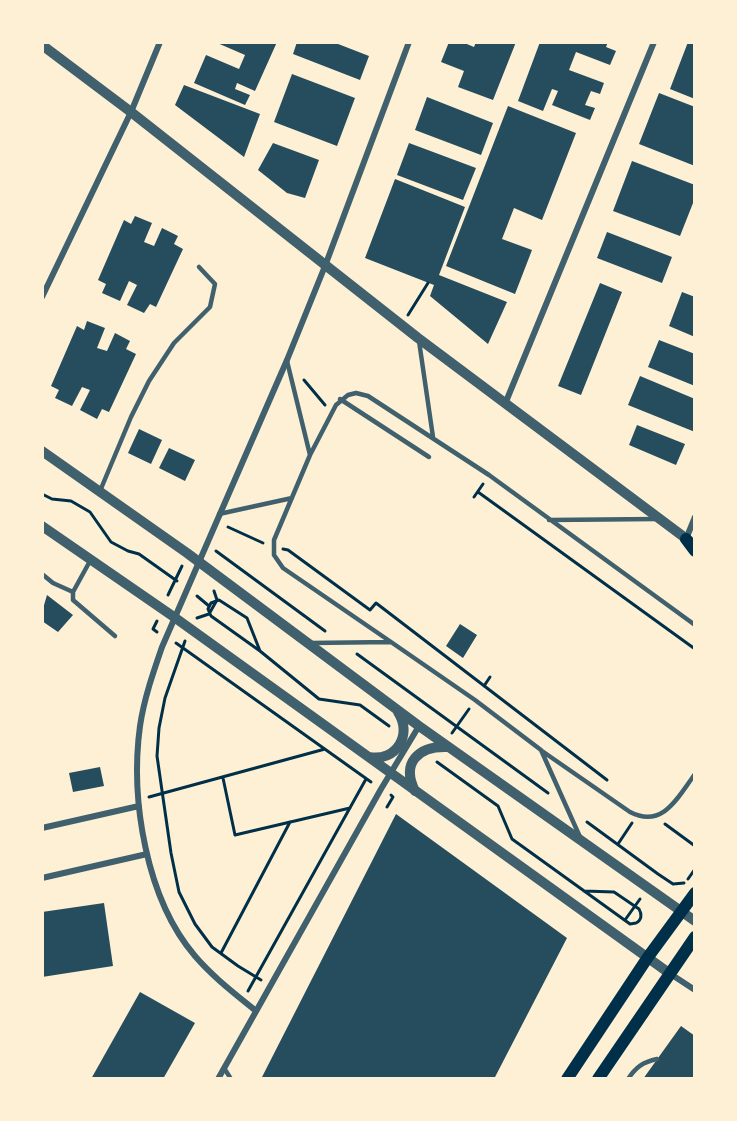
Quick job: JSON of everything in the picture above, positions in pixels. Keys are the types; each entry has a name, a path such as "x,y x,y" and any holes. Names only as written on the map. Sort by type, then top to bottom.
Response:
{"main road":[{"path":"690,542 695,552"},
{"path":"567,1079 648,957 695,893"},
{"path":"598,1079 695,937"}],"street":[{"path":"42,297 131,112 160,42"},
{"path":"256,1011 222,983 194,955 174,926 159,894 147,854 139,803 137,760 140,726 146,696 174,617 287,360 325,266 409,42"},
{"path":"505,404 654,42"},
{"path":"42,45 131,112 418,338 690,542 695,517"},
{"path":"42,452 198,562 446,746 695,921"},
{"path":"42,526 174,617 695,990"},
{"path":"369,757 378,759 386,757 400,746 404,737 404,728 402,718 396,709"},
{"path":"218,1079 419,726"},
{"path":"415,791 410,774 415,757 429,748 446,746"},
{"path":"42,828 139,803"},
{"path":"42,878 147,854"}],"lane":[{"path":"99,492 149,381 174,343 210,307 215,284 199,267"},
{"path":"418,338 433,437"},
{"path":"287,360 310,455"},
{"path":"695,625 489,475 368,396 356,393 340,399 331,413 310,455 274,540 273,548 277,562 283,568 475,700 541,750 637,816 654,817 668,810 695,774"},
{"path":"340,399 429,457"},
{"path":"219,514 292,498"},
{"path":"549,520 659,519"},
{"path":"91,560 73,592 72,600 115,636"},
{"path":"42,574 53,583 73,592"},
{"path":"307,643 391,642"},
{"path":"541,750 583,842"},
{"path":"628,1079 636,1068 657,1059"},
{"path":"224,1068 231,1079"}],"path":[{"path":"402,325 428,283"},
{"path":"303,378 331,413"},
{"path":"474,497 489,475"},
{"path":"478,492 695,649"},
{"path":"42,494 52,499 70,501 90,512 111,542 139,554 173,579"},
{"path":"228,527 273,548 288,550 370,610 376,603 614,786"},
{"path":"222,556 658,874"},
{"path":"212,582 217,600 247,618 260,651"},
{"path":"209,614 209,606 217,600"},
{"path":"194,619 209,614"},
{"path":"209,614 260,651 319,699 360,705 404,737"},
{"path":"183,647 366,779 256,977 221,953 195,924 179,892 162,794 157,756 159,728 165,698 183,647"},
{"path":"446,746 490,677"},
{"path":"139,803 162,794 325,749"},
{"path":"422,751 498,806 512,839 584,891 630,924 640,919 639,909 614,892 584,891"},
{"path":"223,778 235,835 350,808"},
{"path":"654,817 695,846"},
{"path":"221,953 290,822"}],"building":[{"path":"215,42 277,42 255,91 237,83 235,89 250,95 245,105 194,83 206,55 239,69 245,55"},
{"path":"297,42 333,42 369,56 360,80 293,54"},
{"path":"449,42 462,42 474,47 476,42 516,42 493,100 458,87 464,71 441,62"},
{"path":"540,42 608,42 606,47 616,51 610,65 576,52 569,70 604,83 600,94 591,91 585,105 595,108 590,120 552,105 558,91 552,89 543,111 518,101"},
{"path":"688,42 695,42 695,99 670,89"},
{"path":"292,74 355,98 337,146 274,122"},
{"path":"184,85 260,114 244,157 175,105"},
{"path":"659,93 695,107 695,166 639,144"},
{"path":"427,97 493,123 481,155 415,130"},
{"path":"508,106 576,133 542,220 514,208 502,239 532,250 515,294 446,266"},
{"path":"273,143 319,160 305,198 287,193 258,170"},
{"path":"409,143 476,168 463,200 397,175"},
{"path":"632,161 695,185 695,198 680,236 613,211"},
{"path":"395,179 465,207 439,275 507,302 488,344 430,296 434,285 365,258"},
{"path":"135,216 152,223 144,242 154,246 162,228 178,236 174,244 183,249 156,307 150,304 144,313 127,305 137,285 129,281 120,301 102,293 106,284 98,280 124,220 131,224"},
{"path":"607,232 672,257 662,283 597,258"},
{"path":"600,283 622,292 581,395 558,386"},
{"path":"682,292 695,297 695,337 669,326"},
{"path":"87,321 105,328 97,348 107,351 115,333 130,341 126,349 136,354 109,412 102,409 97,419 80,410 90,390 82,387 72,406 55,398 59,390 51,386 77,326 84,330"},
{"path":"659,340 695,354 695,386 648,367"},
{"path":"640,376 695,399 695,432 628,405"},
{"path":"637,425 685,444 676,465 629,445"},
{"path":"139,429 162,440 151,464 128,453"},
{"path":"169,448 195,460 185,481 159,468"},
{"path":"47,595 73,615 58,632 42,621"},
{"path":"460,624 477,635 463,658 446,646"},
{"path":"100,767 104,786 73,792 69,773"},
{"path":"396,814 567,938 494,1079 261,1079"},
{"path":"104,903 113,966 42,977 42,912"},
{"path":"140,992 195,1023 163,1079 91,1079"},
{"path":"681,1026 695,1036 695,1079 643,1079"}]}
